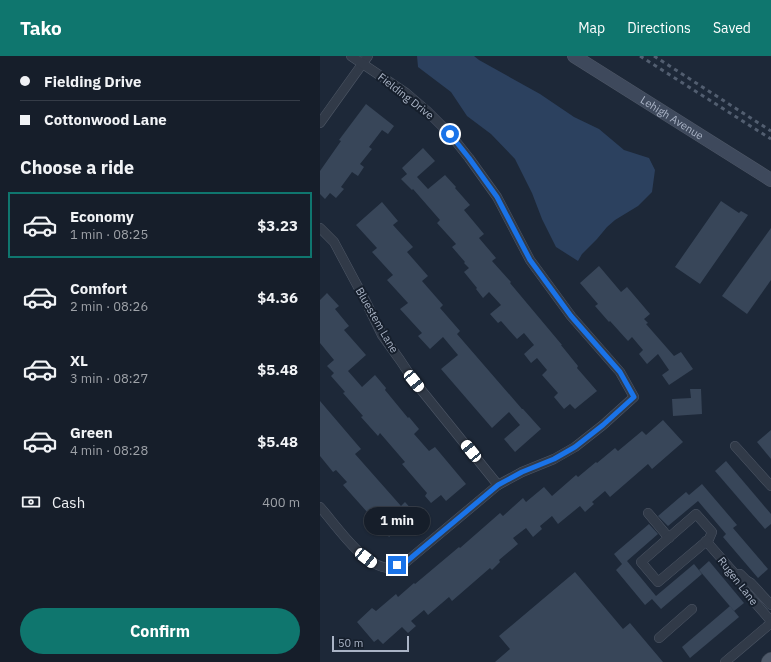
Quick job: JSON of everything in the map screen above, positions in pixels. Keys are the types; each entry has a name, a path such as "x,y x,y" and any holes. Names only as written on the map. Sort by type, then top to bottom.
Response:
{"street":[{"name":"Fielding Drive","path":"351,56 428,111 450,134 497,197 530,260 571,316 620,372 634,397 603,425 575,447 554,459 522,472 498,485"},
{"path":"320,123 368,56"},
{"name":"Lehigh Avenue","path":"574,56 771,180"},
{"name":"Bluestem Lane","path":"320,228 334,242 382,335 414,381 498,485"},
{"path":"735,446 771,486"},
{"path":"320,507 359,552 374,564 389,568 406,562 498,485"},
{"path":"648,513 669,538"},
{"name":"Rugen Lane","path":"696,514 712,532 707,540 658,582 641,562 696,514"},
{"name":"Rugen Lane","path":"707,540 746,580 751,582 771,605"},
{"name":"Rugen Lane","path":"707,540 742,582 744,590 771,622"},
{"path":"659,638 692,609"},
{"path":"725,662 771,622"}],"water":[{"path":"417,56 474,56 540,94 574,117 599,129 624,150 649,158 655,170 652,192 638,206 615,220 607,227 582,254 578,261 556,247 515,159 491,134 467,116 451,92 418,67"}],"building":[{"path":"366,104 394,126 388,134 382,130 369,147 372,149 360,164 364,167 358,176 352,172 341,187 344,189 336,198 330,193 325,199 320,194 320,171 341,141 339,140"},
{"path":"423,148 435,161 417,177 428,189 445,175 456,187 455,188 470,205 464,210 484,234 479,238 496,258 492,261 562,345 578,366 577,368 597,391 575,409 570,404 564,409 554,397 558,393 542,375 547,370 537,358 531,363 524,354 534,345 524,333 517,339 501,321 498,323 490,314 501,305 489,292 483,298 464,272 469,268 452,247 456,244 437,223 440,220 413,189 412,190 401,179 407,174 402,168"},
{"path":"721,201 739,213 741,211 748,215 700,284 675,267"},
{"path":"382,202 398,221 393,225 413,247 407,252 428,276 422,281 443,305 440,308 460,331 457,334 541,429 515,452 504,439 520,425 509,412 492,428 441,369 458,355 443,337 430,349 418,336 422,333 400,309 408,303 387,280 393,275 372,252 377,248 356,225"},
{"path":"771,228 771,280 747,314 722,296"},
{"path":"599,266 621,292 627,287 650,314 644,319 648,323 646,324 674,356 681,352 693,369 669,385 662,375 669,370 658,354 647,364 639,354 643,350 632,337 628,341 610,321 609,322 595,306 598,304 580,283"},
{"path":"327,293 339,306 335,309 349,326 344,330 366,355 348,371 362,387 375,375 386,388 385,390 419,429 414,434 429,451 435,447 466,484 446,501 441,495 431,503 425,496 427,493 402,464 405,462 380,433 378,436 361,417 363,416 343,393 345,392 331,376 334,373 327,366 334,360 320,343 320,300"},
{"path":"690,389 701,389 702,414 673,416 672,399 691,398"},
{"path":"320,401 361,449 355,454 401,506 405,502 421,520 411,529 406,523 389,537 379,525 381,522 371,510 368,513 343,485 347,482 336,470 333,472 320,456"},
{"path":"663,420 683,442 652,469 648,464 610,497 605,491 592,502 594,504 585,512 580,506 558,524 552,516 540,526 542,529 533,537 526,528 513,538 518,544 499,560 500,562 492,570 490,568 452,601 449,597 428,615 424,610 411,621 416,626 408,633 402,627 383,644 378,639 374,642 357,622 372,608 376,611 396,594 398,597 459,547 460,548 500,513 503,516 523,498 526,502 544,487 552,496 576,475 578,477 615,448 618,451 642,431 646,435"},
{"path":"771,430 771,459 757,442"},
{"path":"726,461 771,514 771,524 765,529 715,471"},
{"path":"702,484 737,525 733,528 768,569 758,578 723,537 726,534 698,501 668,526 658,516 686,492 689,495"},
{"path":"649,524 658,534 627,561 656,596 694,564 702,574 661,609 652,599 645,605 616,570 622,564 614,554"},
{"path":"709,561 744,603 734,611 699,570"},
{"path":"575,572 623,629 630,623 663,662 495,662 510,649 499,636"},
{"path":"730,606 739,617 690,658 682,647"}],"railway":[{"path":"640,56 771,139"},
{"path":"654,56 771,131"}],"route":[{"path":"397,565 406,562 426,547 498,485 522,472 554,459 575,447 603,425 634,397 620,372 571,316 530,260 497,197 450,134"}]}
